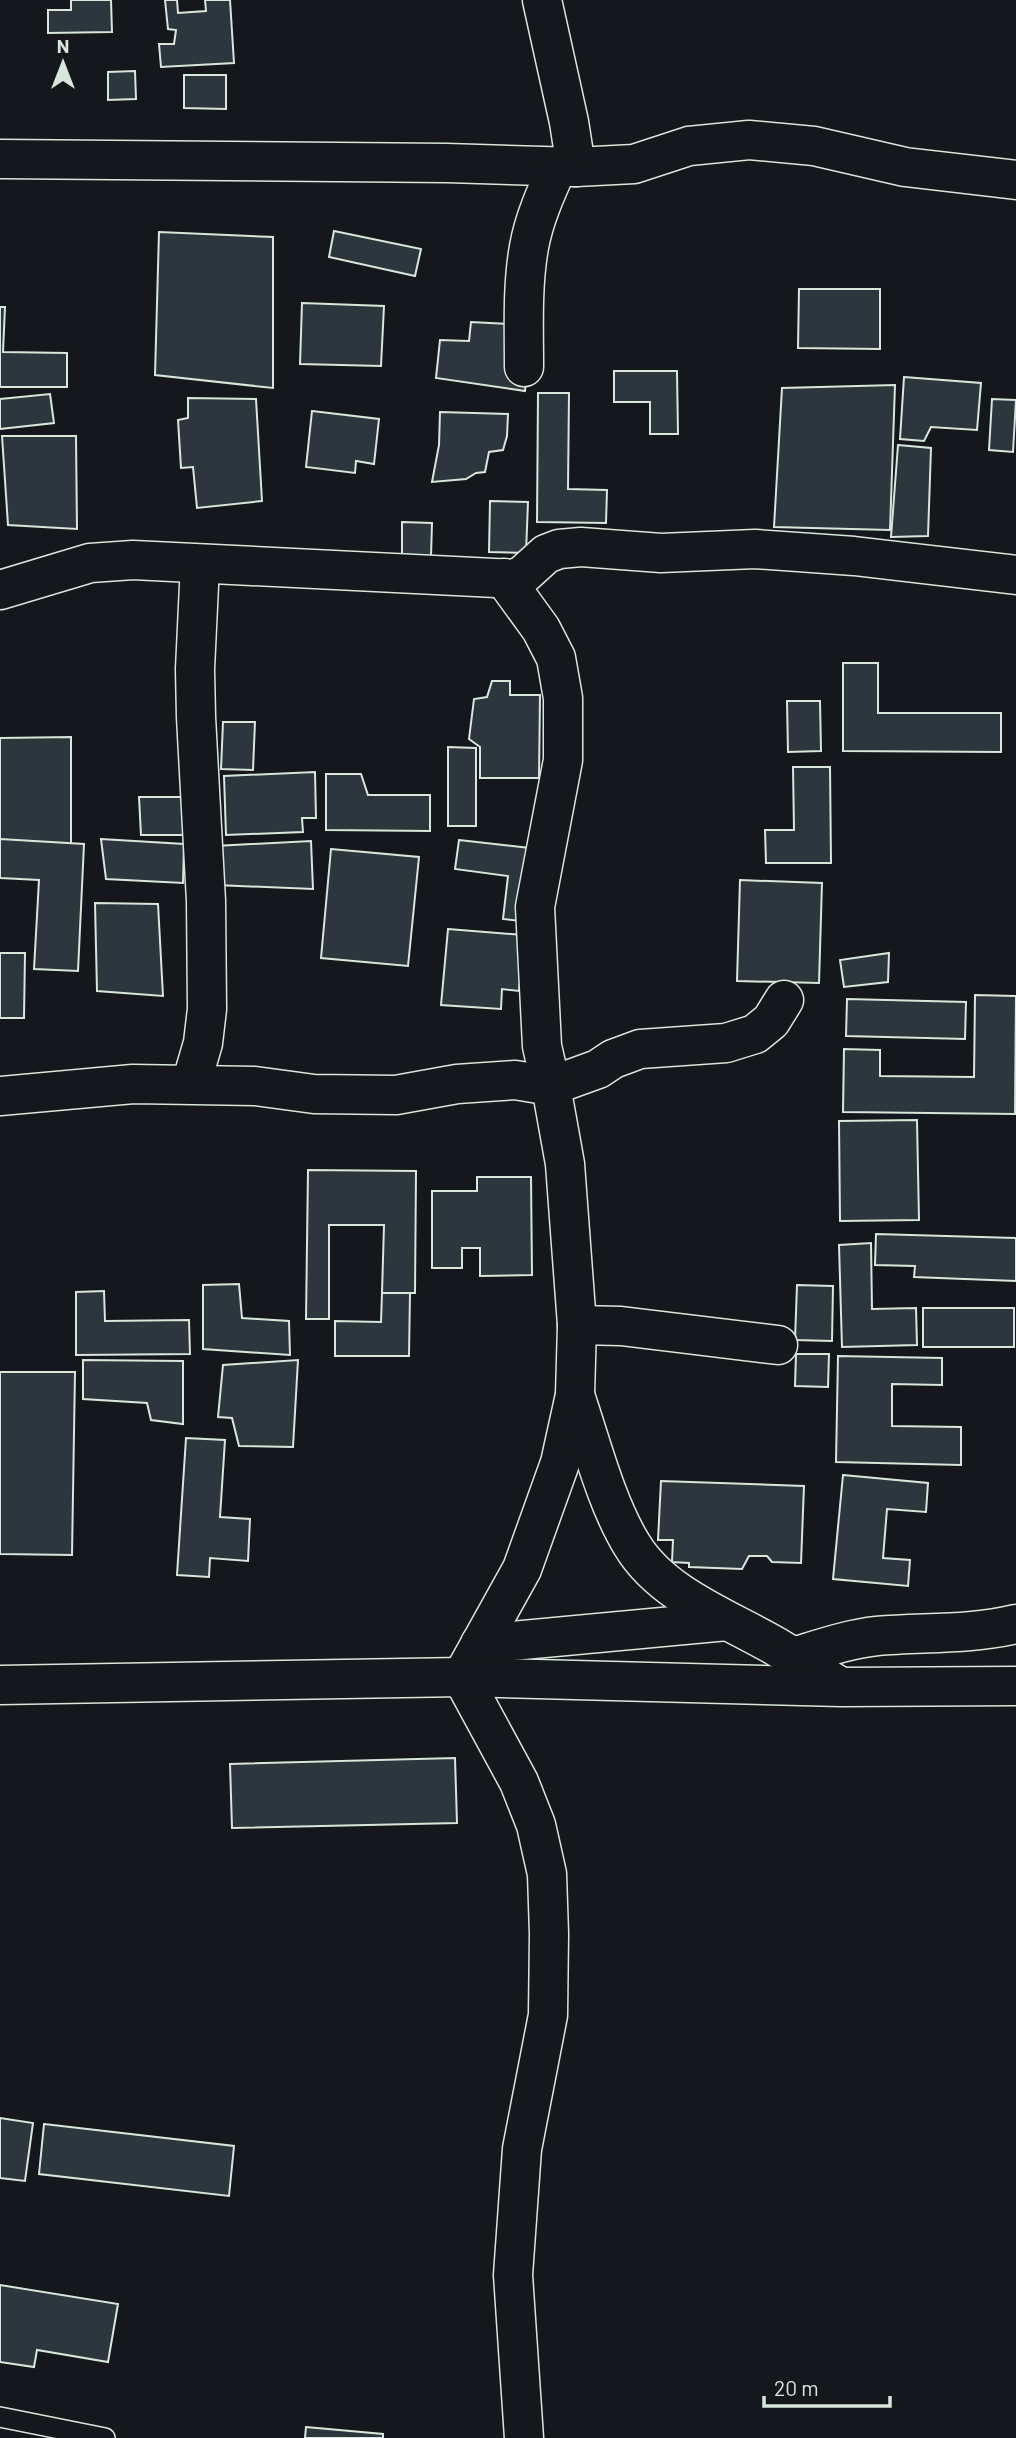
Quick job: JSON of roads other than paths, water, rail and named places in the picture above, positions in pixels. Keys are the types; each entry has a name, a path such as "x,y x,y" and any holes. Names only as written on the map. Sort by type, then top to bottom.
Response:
{"street":[{"path":"524,367 528,248 536,221 567,166 569,122 542,0"},
{"path":"0,159 567,166 634,164 690,146 749,140 814,146 905,167 1016,180"},
{"path":"0,590 90,563 133,560 515,579 546,554 559,549 582,547 661,553 755,549 854,556 1016,575"},
{"path":"191,1084 203,1044 207,1009 206,901 195,669 200,564"},
{"path":"462,1677 522,1569 560,1463 575,1395 577,1325 565,1164 542,1046 536,907 563,760 563,698 556,659 541,629 504,578"},
{"path":"0,1096 133,1084 255,1086 314,1094 396,1095 457,1084 515,1080 551,1086 598,1069 613,1059 640,1049 726,1043 755,1034 771,1021 783,1000"},
{"path":"577,1325 621,1326 778,1345"},
{"path":"575,1395 617,1517 632,1546 653,1573 708,1611 793,1657 841,1687"},
{"path":"480,1644 727,1621"},
{"path":"793,1657 873,1637 952,1634 1016,1624"},
{"path":"462,1677 519,1782 536,1825 547,1874 550,1934 548,2015 522,2149 513,2275 524,2438"},
{"path":"0,1685 462,1677 841,1687 1016,1686"}],"lane":[{"path":"0,2417 106,2438"}]}
